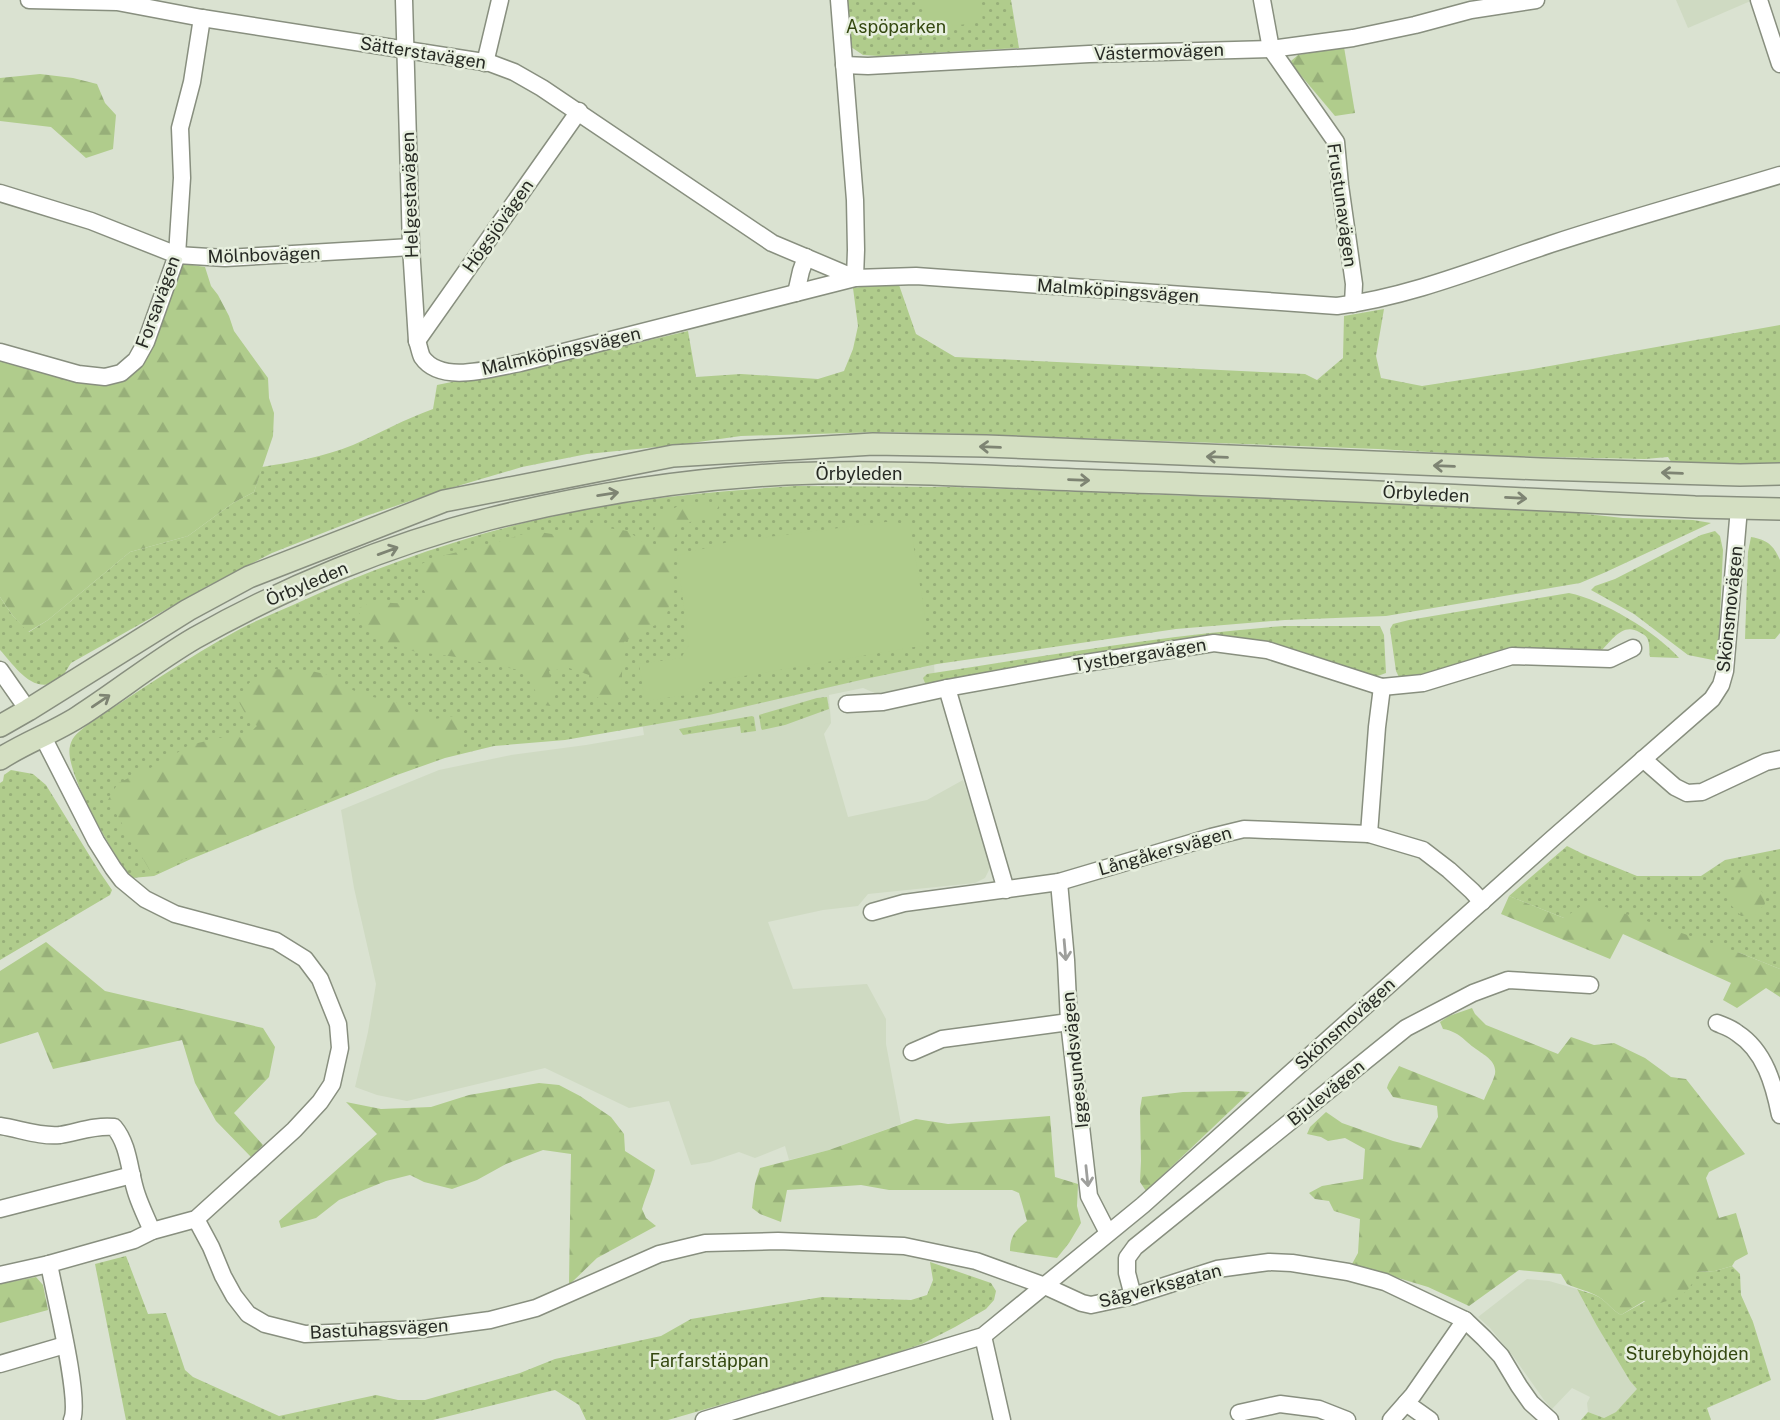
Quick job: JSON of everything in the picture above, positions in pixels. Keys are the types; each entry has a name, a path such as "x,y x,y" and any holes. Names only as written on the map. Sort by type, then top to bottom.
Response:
{"main road":[{"name":"Örbyleden","path":"0,726 188,610 249,577 296,558 444,501 673,456 885,444 1445,466 1780,474"},
{"name":"Örbyleden","path":"0,759 75,719 192,640 263,603 326,575 407,544 487,520 586,497 684,482 786,474 882,473 1780,509"},
{"path":"1739,508 1740,475"},
{"path":"28,710 43,737"}],"street":[{"name":"Sätterstavägen","path":"30,0 117,2 485,63 514,72 579,111 772,243 855,278"},
{"name":"Helgestavägen","path":"404,0 411,247 417,341 421,356 433,369 448,373"},
{"path":"485,63 500,0"},
{"path":"839,0 855,200 855,278"},
{"name":"Frustunavägen","path":"1262,0 1271,49 1336,142 1354,284 1353,304"},
{"name":"Västermovägen","path":"844,65 1271,49 1353,38 1415,25 1469,5 1536,0"},
{"path":"1759,0 1780,64"},
{"name":"Forsavägen","path":"0,352 78,374 105,377 121,373 136,360 146,342 177,255 182,178 180,128 192,82 202,18"},
{"name":"Högsjövägen","path":"417,341 579,111"},
{"name":"Malmköpingsvägen","path":"448,373 520,363 855,278 916,276 1337,306 1375,301 1562,240 1780,175"},
{"name":"Mölnbovägen","path":"0,193 92,221 177,255 237,258 411,247"},
{"path":"796,293 806,257"},
{"name":"Skönsmovägen","path":"1045,1286 1143,1205 1712,699 1726,671 1739,508"},
{"name":"Tystbergavägen","path":"847,704 883,702 1079,664 1214,643 1267,650 1382,687 1423,683 1512,656 1610,659 1633,648"},
{"path":"0,670 28,710"},
{"path":"1369,834 1382,687"},
{"path":"947,688 1006,890"},
{"path":"0,1275 124,1243 152,1231 196,1219 295,1130 320,1102 332,1084 340,1048 338,1024 320,979 305,959 276,941 175,914 145,899 122,880 96,841 43,737"},
{"path":"1643,759 1675,787 1687,793 1702,792 1766,762 1780,760"},
{"name":"Långåkersvägen","path":"872,912 904,903 1059,882 1244,829 1369,834 1423,850 1449,870 1482,902"},
{"name":"Iggesundsvägen","path":"1059,882 1069,1022 1089,1196 1108,1233"},
{"name":"Bjulevägen","path":"1133,1296 1127,1273 1127,1258 1135,1247 1406,1028 1473,993 1508,980 1590,985"},
{"path":"912,1052 942,1039 1069,1022"},
{"path":"1717,1023 1737,1032 1766,1067 1775,1089 1780,1115"},
{"path":"0,1126 46,1135 103,1126 114,1127 124,1144 136,1193 152,1231"},
{"path":"0,1209 132,1175"},
{"name":"Bastuhagsvägen","path":"196,1219 233,1296 247,1314 265,1324 305,1334 423,1329 491,1320 536,1308 659,1254 705,1243 778,1241 904,1246 976,1261 1045,1286"},
{"name":"Sågverksgatan","path":"1045,1286 1091,1305 1133,1296 1217,1269 1269,1262 1348,1272 1385,1282 1465,1320 1501,1356 1531,1403 1550,1420"},
{"path":"49,1264 73,1389 75,1414 72,1420"},
{"path":"704,1420 983,1336 1045,1286"},
{"path":"1391,1420 1465,1320"},
{"path":"983,1336 1002,1420"},
{"path":"0,1364 65,1345"},
{"path":"1406,1403 1430,1420"},
{"path":"1239,1413 1280,1404 1319,1409 1347,1420"}],"shaded area":[{"path":"1676,0 1753,0 1688,28"},
{"path":"933,637 935,686 877,694 863,688 829,695 831,723 824,734 848,817 927,800 963,780 989,856 990,868 985,878 975,883 868,894 858,906 823,910 768,922 793,989 867,984 886,1019 886,1044 901,1124 829,1150 789,1160 785,1146 755,1158 739,1152 691,1165 669,1101 629,1108 545,1068 407,1101 355,1087 376,984 354,888 341,810 439,770 511,755 644,735 632,660"},
{"path":"1527,1279 1549,1281 1577,1289 1630,1381 1638,1389 1616,1412 1604,1418 1588,1412 1587,1403 1590,1397 1572,1388 1552,1409 1513,1356 1478,1317"}],"green space":[{"name":"Aspöparken","path":"847,0 1011,0 1019,48 863,55 851,47"},
{"path":"923,0 980,0 983,22 927,29"},
{"path":"1344,47 1355,113 1335,116 1291,61 1298,55"},
{"path":"40,74 97,84 105,103 116,115 113,149 86,158 51,127 0,121 0,78"},
{"path":"179,263 205,267 211,286 229,316 234,331 268,378 269,398 274,413 273,436 254,492 233,503 188,536 130,552 48,620 28,632 0,597 0,358 127,372"},
{"path":"898,282 916,334 955,357 1305,374 1317,380 1343,358 1344,316 1384,309 1376,356 1381,378 1422,386 1780,325 1780,463 1672,463 1668,457 1645,459 1495,456 1378,449 968,434 883,432 741,436 587,454 522,467 366,516 272,553 206,587 71,663 60,679 49,684 41,685 25,677 0,650 0,597 13,616 29,632 48,620 130,552 188,536 233,503 254,492 262,467 308,459 342,449 433,409 437,385 688,331 696,377 741,374 818,379 844,371 853,349 858,326 853,288"},
{"path":"796,486 953,487 1541,509 1623,518 1711,523 1580,583 1386,616 1285,620 1176,629 937,664 709,715 565,740 494,746 445,758 397,775 154,876 132,878 103,834 74,774 70,758 71,742 87,725 181,663 240,629 370,572 489,532 570,513 634,501"},
{"path":"680,505 719,505 714,516 692,521 678,529 672,543 674,588 665,621 624,642 621,698 607,704 590,692 589,675 569,668 549,671 557,707 544,705 523,671 385,644 368,629 357,609 375,600 415,604 426,594 418,580 421,564 437,557 533,531 558,535 580,527 601,527 628,531 659,554 654,534 656,518"},
{"path":"886,522 910,524 926,622 926,645 709,682 687,695 645,701 639,664 681,658 689,645 677,556 728,542"},
{"path":"1715,531 1720,536 1723,550 1718,661 1688,655 1634,614 1591,590 1701,535"},
{"path":"1751,537 1769,544 1780,560 1780,633 1775,639 1745,639 1748,552"},
{"path":"1569,593 1597,602 1628,618 1657,638 1679,658 1650,657 1646,637 1628,629 1618,634 1601,651 1400,679 1396,671 1390,629 1393,624"},
{"path":"1284,626 1380,626 1384,635 1386,673 1375,677 1185,641 942,682 925,683 923,678 927,674 1105,647"},
{"path":"269,669 306,670 330,675 359,694 405,704 419,714 435,719 454,716 465,729 458,745 443,757 312,806 152,874 108,800 118,783 163,762 189,745 224,737 245,737 257,726 246,715 239,702 249,683"},
{"path":"827,697 829,709 785,725 762,730 761,728 759,715"},
{"path":"752,716 756,731 741,733 740,726 683,735 679,729"},
{"path":"11,770 33,774 46,785 112,890 110,895 0,960 0,783 4,775"},
{"path":"1567,846 1637,876 1701,876 1725,860 1780,849 1780,969 1740,953 1564,918 1509,896"},
{"path":"1741,871 1754,881 1762,893 1765,904 1755,915 1741,916 1730,904 1730,885"},
{"path":"1509,896 1564,918 1588,901 1740,953 1780,969 1780,997 1766,988 1737,1008 1723,1000 1731,983 1623,934 1610,959 1501,914"},
{"path":"46,942 105,991 263,1028 275,1047 269,1077 234,1113 263,1145 251,1157 216,1121 195,1083 182,1040 53,1069 38,1032 0,1044 0,971"},
{"path":"1472,1008 1486,1025 1558,1054 1571,1037 1594,1045 1614,1043 1645,1058 1671,1077 1686,1079 1745,1154 1709,1172 1706,1178 1719,1218 1736,1213 1748,1254 1735,1261 1732,1266 1697,1272 1686,1292 1675,1299 1652,1305 1644,1301 1621,1315 1602,1299 1567,1284 1561,1274 1519,1270 1469,1306 1428,1287 1352,1264 1358,1253 1360,1219 1334,1211 1329,1201 1315,1199 1309,1193 1322,1186 1363,1179 1365,1149 1345,1138 1328,1141 1307,1134 1310,1127 1326,1112 1342,1123 1421,1148 1438,1117 1437,1106 1393,1097 1388,1085 1399,1066 1484,1100 1495,1074 1494,1065 1454,1032 1443,1029 1440,1022"},
{"path":"539,1083 559,1085 611,1117 624,1134 625,1151 655,1170 642,1209 646,1218 656,1226 597,1258 569,1285 571,1154 543,1150 452,1189 424,1182 410,1175 386,1181 339,1200 316,1218 281,1228 279,1221 377,1134 346,1102 381,1109 431,1107 469,1095"},
{"path":"1183,1092 1250,1092 1146,1191 1140,1182 1142,1097"},
{"path":"1050,1116 1055,1177 1078,1184 1077,1206 1081,1223 1057,1258 1010,1251 1014,1234 1027,1221 1019,1193 1012,1190 889,1190 861,1185 787,1190 781,1222 752,1208 760,1168 829,1150 916,1119 948,1124"},
{"name":"Farfarstäppan","path":"126,1256 148,1314 166,1313 185,1370 193,1377 279,1416 376,1395 398,1400 425,1400 520,1373 555,1359 661,1336 691,1319 822,1297 911,1300 927,1295 933,1280 930,1262 991,1283 996,1291 994,1300 986,1309 922,1344 668,1420 586,1420 579,1405 555,1390 433,1420 126,1420 95,1264"},
{"name":"Sturebyhöjden","path":"1732,1266 1740,1274 1741,1295 1753,1322 1771,1380 1707,1408 1711,1420 1581,1420 1588,1412 1604,1418 1616,1412 1637,1389 1577,1289 1599,1297 1621,1315 1697,1272"},
{"path":"36,1277 43,1285 48,1310 0,1323 0,1284"}]}
